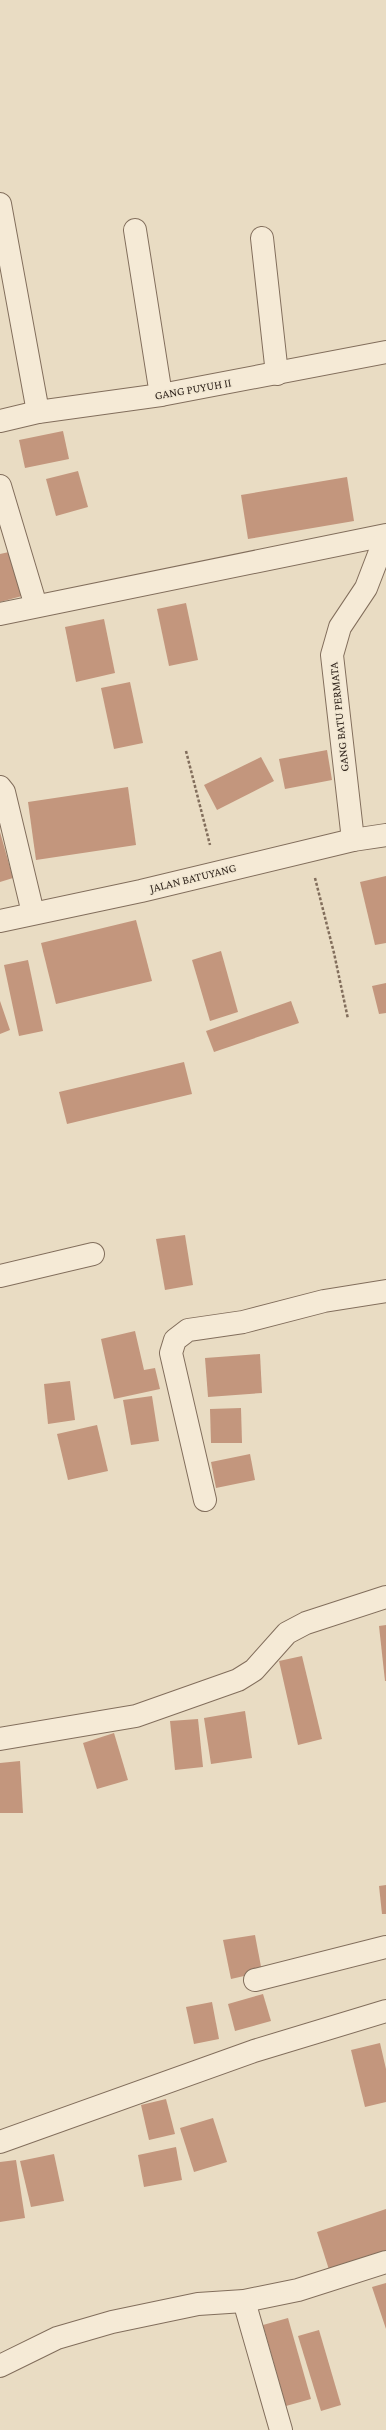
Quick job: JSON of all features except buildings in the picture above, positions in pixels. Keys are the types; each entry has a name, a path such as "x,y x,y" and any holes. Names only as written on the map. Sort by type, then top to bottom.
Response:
{"street":[{"path":"0,204 38,412"},
{"path":"135,230 161,395"},
{"path":"262,238 277,374"},
{"name":"GANG PUYUH II","path":"0,421 38,412 161,395 386,352"},
{"path":"0,486 36,606"},
{"path":"0,614 386,535"},
{"name":"GANG BATU PERMATA","path":"353,840 332,655 340,627 366,588 386,535"},
{"path":"0,787 4,792 33,913"},
{"name":"JALAN BATUYANG","path":"0,921 353,840 386,835"},
{"path":"0,1276 93,1254"},
{"path":"205,1500 171,1353 175,1340 188,1330 243,1322 324,1301 386,1291"},
{"path":"0,1739 136,1716 238,1680 254,1670 287,1633 306,1623 386,1597"},
{"path":"255,1980 386,1947"},
{"path":"0,2142 254,2051 386,2011"},
{"path":"0,2366 57,2338 112,2322 198,2304 244,2301 298,2290 386,2262"},
{"path":"244,2301 281,2430"}],"path":[{"path":"186,751 217,872"},
{"path":"308,851 334,953 348,1019"}]}
